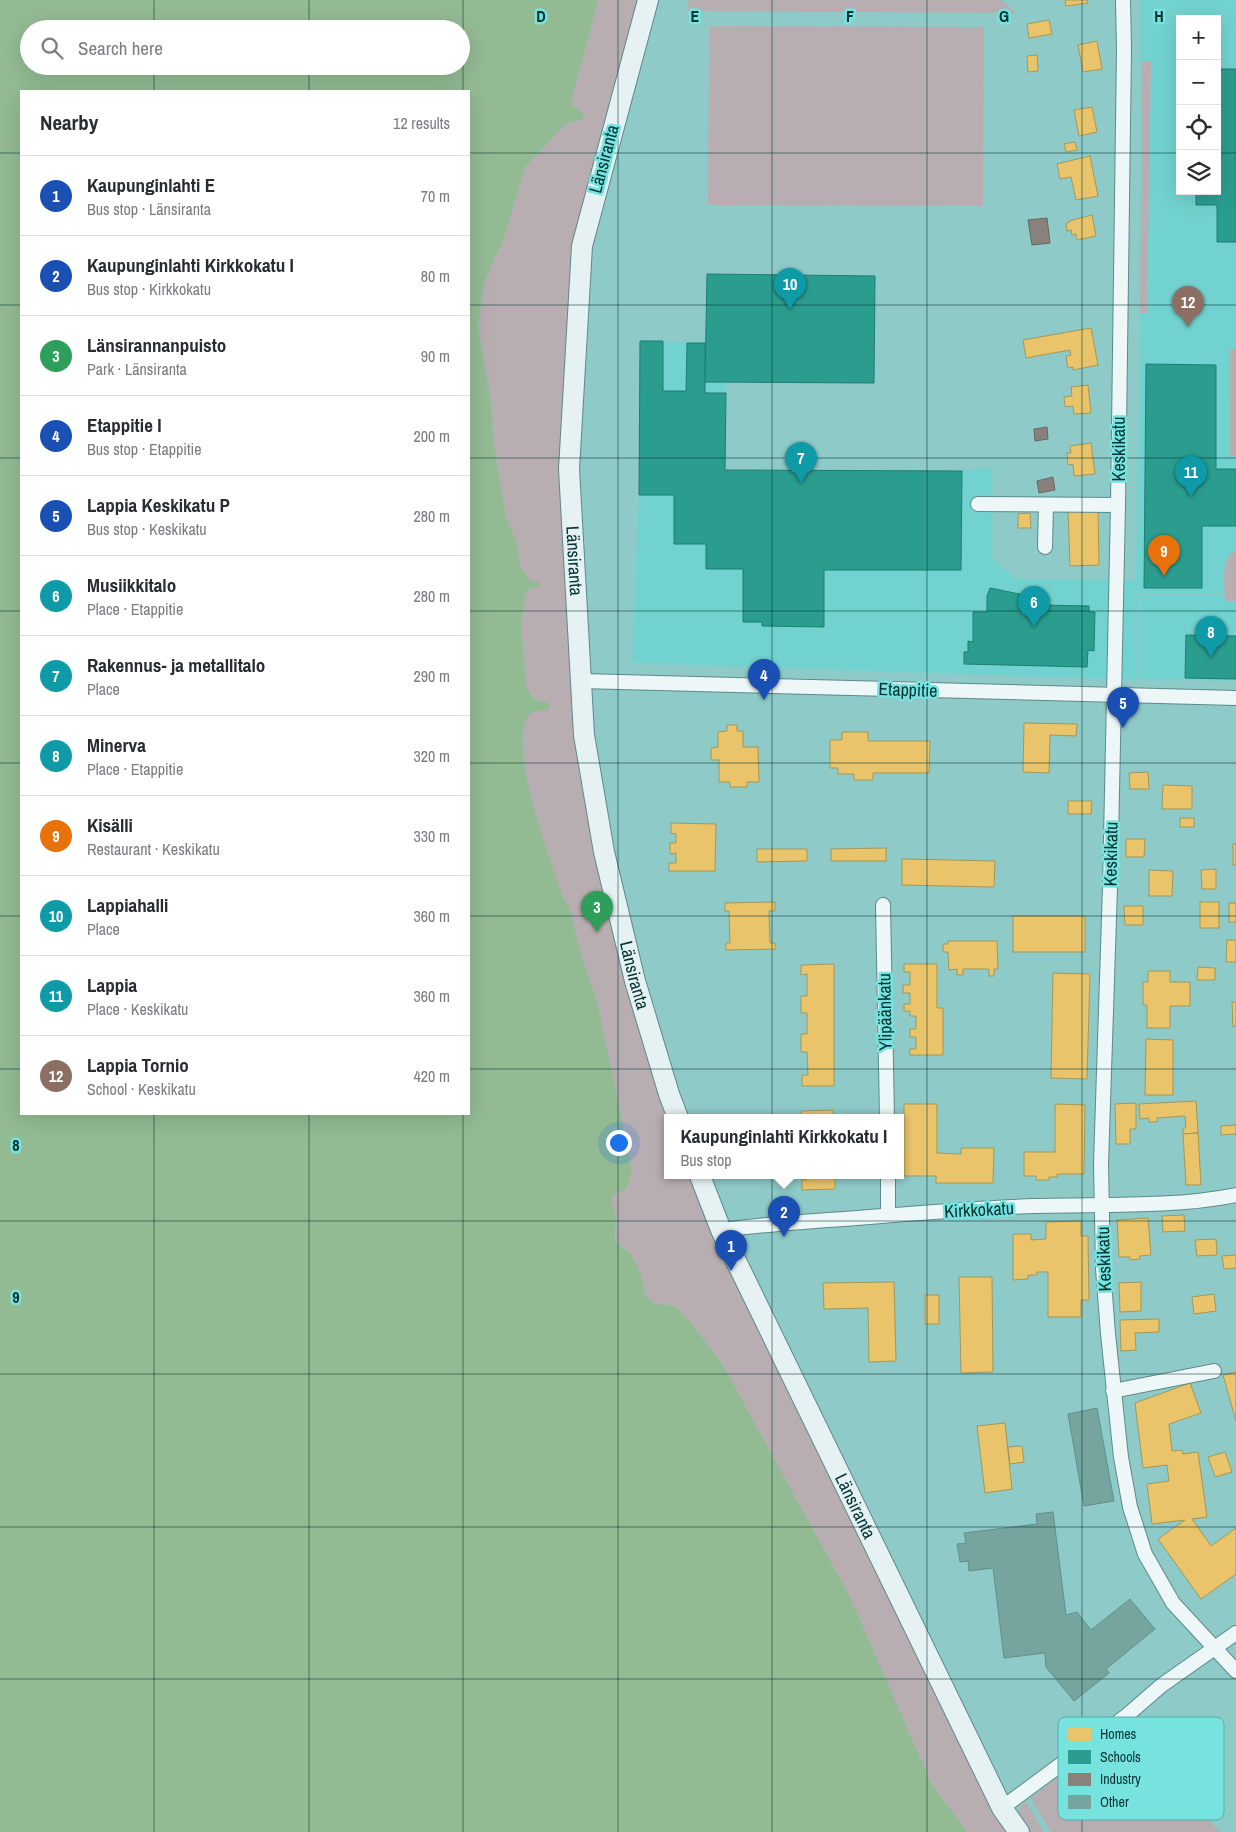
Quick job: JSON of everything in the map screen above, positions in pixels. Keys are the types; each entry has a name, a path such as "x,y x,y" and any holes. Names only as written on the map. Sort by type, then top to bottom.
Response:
{"street":[{"name":"Länsiranta","path":"648,0 582,246 569,469 584,735 604,852 635,981 676,1114"},
{"name":"Keskikatu","path":"1123,0 1118,505 1110,887 1101,1164 1103,1268 1113,1391 1121,1457 1130,1507 1145,1554 1173,1603 1236,1672"},
{"path":"978,504 1118,505"},
{"path":"1045,548 1046,505"},
{"name":"Etappitie","path":"581,681 1236,698"},
{"name":"Ylipäänkatu","path":"883,905 887,1114"},
{"name":"Länsiranta","path":"701,1179 721,1230 1002,1808 1018,1832"},
{"path":"888,1179 888,1215"},
{"name":"Kirkkokatu","path":"721,1230 888,1215 1034,1206 1102,1206 1208,1200 1236,1195"},
{"path":"1113,1391 1214,1371"},
{"path":"1125,1717 1162,1685 1236,1633"},
{"path":"1002,1808 1058,1767"}],"shaded area":[{"path":"0,0 598,0 572,98 572,105 585,115 582,120 564,125 525,167 504,238 485,280 478,327 490,396 494,444 506,517 516,541 520,567 531,581 540,582 540,588 529,589 525,593 521,626 526,685 530,694 536,700 549,703 549,710 530,714 523,731 523,752 527,777 541,833 563,897 569,907 582,958 597,1002 632,1169 626,1190 618,1192 612,1199 616,1218 615,1238 618,1244 636,1262 645,1296 655,1304 675,1306 686,1317 721,1362 850,1597 931,1783 967,1832 0,1832"},
{"path":"598,0 645,0 578,245 578,735 667,1114 664,1114 664,1179 696,1179 1013,1832 967,1832 931,1783 850,1597 721,1362 686,1317 675,1306 655,1304 645,1296 645,1288 628,1251 615,1240 617,1221 611,1204 613,1196 619,1191 632,1169 597,1002 582,958 569,907 563,897 541,833 527,777 523,752 523,731 530,714 549,709 530,694 526,685 521,626 525,593 540,583 531,582 520,567 516,541 506,517 494,444 490,396 478,327 485,280 504,238 525,167 564,125 582,120 585,115 572,105 572,98"},
{"path":"689,0 1001,0 1016,13 686,11"},
{"path":"1141,0 1236,0 1236,593 1139,593 1137,680 632,663 639,495 640,341 705,343 705,382 726,382 725,470 962,471 991,468 991,558 1016,579 1136,580 1140,313"},
{"path":"709,26 984,27 983,206 708,205"},
{"path":"1142,61 1151,61 1147,313 1140,313"},
{"path":"1236,349 1236,456 1230,456 1229,350"},
{"path":"1233,552 1236,552 1236,601 1225,601 1226,561"},
{"path":"1141,595 1236,595 1236,681 1139,679"},
{"path":"1058,1777 1058,1820 1209,1820 1220,1832 1051,1832 1031,1798"},
{"path":"1026,1802 1044,1832 1024,1832 1017,1818 1020,1806"}],"building: Homes":[{"path":"1065,0 1087,0 1088,3 1066,6"},
{"path":"1049,20 1052,34 1029,38 1027,24"},
{"path":"1097,41 1102,69 1083,72 1078,45"},
{"path":"1037,55 1038,71 1028,72 1027,56"},
{"path":"1092,107 1097,132 1079,136 1074,110"},
{"path":"1075,142 1077,150 1066,152 1064,144"},
{"path":"1090,156 1098,196 1076,200 1071,177 1060,179 1057,164"},
{"path":"1092,215 1096,236 1077,240 1076,234 1072,235 1071,230 1067,231 1066,223 1069,221"},
{"path":"1091,328 1098,365 1073,370 1073,367 1068,368 1066,356 1071,355 1070,350 1026,358 1023,340"},
{"path":"1088,385 1091,413 1074,414 1073,406 1065,407 1064,397 1072,396 1071,387"},
{"path":"1091,443 1095,474 1074,476 1073,464 1068,465 1067,453 1071,453 1070,446"},
{"path":"1098,508 1099,565 1070,566 1068,509"},
{"path":"1030,513 1031,528 1018,528 1018,514"},
{"path":"1024,723 1077,724 1076,736 1050,735 1049,773 1023,772"},
{"path":"727,725 737,725 737,731 743,731 743,747 758,747 759,782 747,782 747,787 730,787 730,782 719,782 719,760 711,760 711,748 718,747 718,732 727,731"},
{"path":"842,732 868,732 868,741 930,741 929,773 873,773 873,780 854,780 854,774 838,774 838,768 830,768 830,740 842,740"},
{"path":"1148,772 1149,789 1130,789 1129,773"},
{"path":"1163,785 1192,786 1192,809 1162,809"},
{"path":"1068,801 1092,801 1091,814 1068,814"},
{"path":"1180,818 1194,818 1194,827 1180,827"},
{"path":"671,823 716,824 715,871 669,871 669,863 676,863 676,853 670,854 670,843 676,843 676,834 671,833"},
{"path":"1126,839 1145,839 1144,857 1126,857"},
{"path":"1233,844 1236,844 1236,865 1233,865"},
{"path":"886,848 886,861 831,861 831,849"},
{"path":"757,849 807,849 807,861 757,862"},
{"path":"902,859 995,861 994,887 902,885"},
{"path":"1216,869 1216,889 1202,889 1201,870"},
{"path":"1149,870 1173,871 1172,896 1149,896"},
{"path":"775,902 775,911 769,911 770,943 775,943 776,949 726,950 726,943 730,943 729,911 725,911 725,903"},
{"path":"1200,902 1219,902 1219,928 1200,928"},
{"path":"1229,903 1236,903 1236,922 1229,922"},
{"path":"1124,906 1143,906 1143,925 1125,925"},
{"path":"1013,916 1085,916 1085,952 1013,952"},
{"path":"1227,940 1236,940 1236,962 1226,962"},
{"path":"948,941 997,941 998,969 994,969 994,976 989,976 989,969 963,969 963,975 957,975 957,969 949,970 948,952 943,952 943,944 948,944"},
{"path":"834,964 834,1086 802,1086 802,1075 808,1075 807,1052 801,1052 801,1034 807,1034 807,1013 801,1013 801,996 807,996 807,974 801,975 801,965"},
{"path":"904,964 937,964 937,1008 943,1008 943,1055 910,1055 910,1049 916,1049 916,1037 910,1037 910,1029 916,1029 916,1016 910,1016 910,1011 904,1011 904,1004 910,1004 910,993 903,993 903,985 910,985 910,972 904,972"},
{"path":"1198,967 1215,968 1215,980 1197,980"},
{"path":"1148,971 1170,971 1170,982 1190,982 1190,1006 1170,1006 1170,1028 1147,1028 1147,1005 1143,1005 1143,982 1148,982"},
{"path":"1053,973 1090,974 1087,1079 1051,1078"},
{"path":"1232,1002 1236,1002 1236,1026 1233,1027"},
{"path":"1146,1039 1173,1040 1173,1095 1145,1095"},
{"path":"1196,1101 1198,1133 1183,1134 1183,1128 1186,1128 1185,1116 1157,1118 1157,1122 1149,1122 1149,1118 1140,1119 1139,1104"},
{"path":"1136,1103 1136,1129 1130,1129 1130,1144 1116,1144 1115,1104"},
{"path":"904,1104 937,1104 937,1153 961,1154 961,1148 994,1148 993,1183 936,1183 936,1176 904,1176"},
{"path":"1055,1104 1085,1105 1084,1174 1057,1174 1057,1177 1049,1177 1049,1180 1036,1180 1036,1176 1024,1176 1024,1152 1055,1152"},
{"path":"833,1110 833,1114 801,1114 801,1111"},
{"path":"1236,1125 1236,1134 1221,1135 1221,1126"},
{"path":"1198,1133 1201,1185 1186,1185 1183,1134"},
{"path":"835,1179 835,1189 802,1190 802,1180"},
{"path":"1184,1215 1185,1231 1163,1232 1162,1216"},
{"path":"1148,1218 1151,1255 1140,1256 1140,1259 1130,1260 1130,1257 1119,1257 1117,1220"},
{"path":"1081,1221 1081,1236 1088,1236 1089,1300 1081,1300 1081,1317 1048,1317 1048,1272 1037,1272 1037,1275 1028,1275 1028,1279 1013,1280 1013,1234 1031,1234 1031,1240 1046,1239 1046,1222"},
{"path":"1216,1239 1217,1255 1197,1256 1195,1240"},
{"path":"1236,1255 1236,1268 1224,1269 1222,1256"},
{"path":"959,1277 992,1277 993,1372 961,1373"},
{"path":"894,1282 896,1361 869,1362 868,1308 824,1309 823,1283"},
{"path":"1141,1282 1141,1311 1120,1312 1119,1283"},
{"path":"1214,1294 1216,1311 1194,1314 1192,1297"},
{"path":"925,1295 939,1295 939,1324 925,1324"},
{"path":"1159,1319 1159,1332 1135,1333 1136,1350 1121,1351 1120,1320"},
{"path":"1236,1372 1236,1421 1223,1375"},
{"path":"1190,1383 1201,1413 1169,1424 1172,1451 1182,1450 1183,1454 1198,1452 1207,1517 1192,1519 1211,1546 1236,1528 1236,1574 1201,1599 1158,1539 1185,1520 1152,1524 1147,1484 1169,1481 1167,1465 1143,1468 1135,1403"},
{"path":"1005,1423 1012,1489 985,1493 977,1426"},
{"path":"1022,1446 1024,1462 1010,1464 1008,1447"},
{"path":"1225,1452 1232,1472 1215,1477 1208,1457"}],"building: Schools":[{"path":"1221,69 1236,69 1236,242 1217,242 1217,205 1196,205 1196,195 1221,195"},
{"path":"707,274 875,276 874,383 705,382"},
{"path":"640,341 663,341 663,391 686,391 687,343 705,343 705,393 726,393 725,470 962,471 961,570 824,570 824,627 762,626 762,622 743,622 743,569 706,569 706,544 674,544 674,495 639,495"},
{"path":"1146,364 1216,365 1216,469 1236,469 1236,526 1202,526 1202,588 1144,588"},
{"path":"990,588 1029,596 1029,593 1044,593 1044,605 1089,606 1089,612 1095,612 1094,651 1088,650 1087,667 964,664 964,652 968,652 968,641 973,642 973,612 987,612 987,596"},
{"path":"1186,635 1236,636 1236,679 1185,678"}],"building: Industry":[{"path":"1047,218 1050,243 1032,245 1028,220"},
{"path":"1047,427 1048,439 1035,441 1034,429"},
{"path":"1053,477 1055,490 1039,493 1037,481"}],"building: Other":[{"path":"1097,1408 1114,1501 1084,1506 1068,1414"},
{"path":"1053,1512 1066,1615 1077,1612 1091,1630 1130,1599 1155,1629 1106,1669 1109,1673 1074,1701 1046,1667 1045,1653 1004,1658 993,1568 969,1571 968,1561 960,1562 957,1544 966,1543 964,1533 1037,1524 1036,1514"}],"place":[{"name":"Lappiahalli","path":"790,309"},
{"name":"Lappia Tornio","path":"1188,327"},
{"name":"Rakennus- ja metallitalo","path":"801,483"},
{"name":"Lappia","path":"1191,497"},
{"name":"Kisälli","path":"1164,576"},
{"name":"Musiikkitalo","path":"1034,627"},
{"name":"Minerva","path":"1211,657"},
{"name":"Etappitie I","path":"764,700"},
{"name":"Lappia Keskikatu P","path":"1123,728"},
{"name":"Länsirannanpuisto","path":"597,932"},
{"name":"Kaupunginlahti Kirkkokatu I","path":"784,1237"},
{"name":"Kaupunginlahti E","path":"731,1271"}]}
